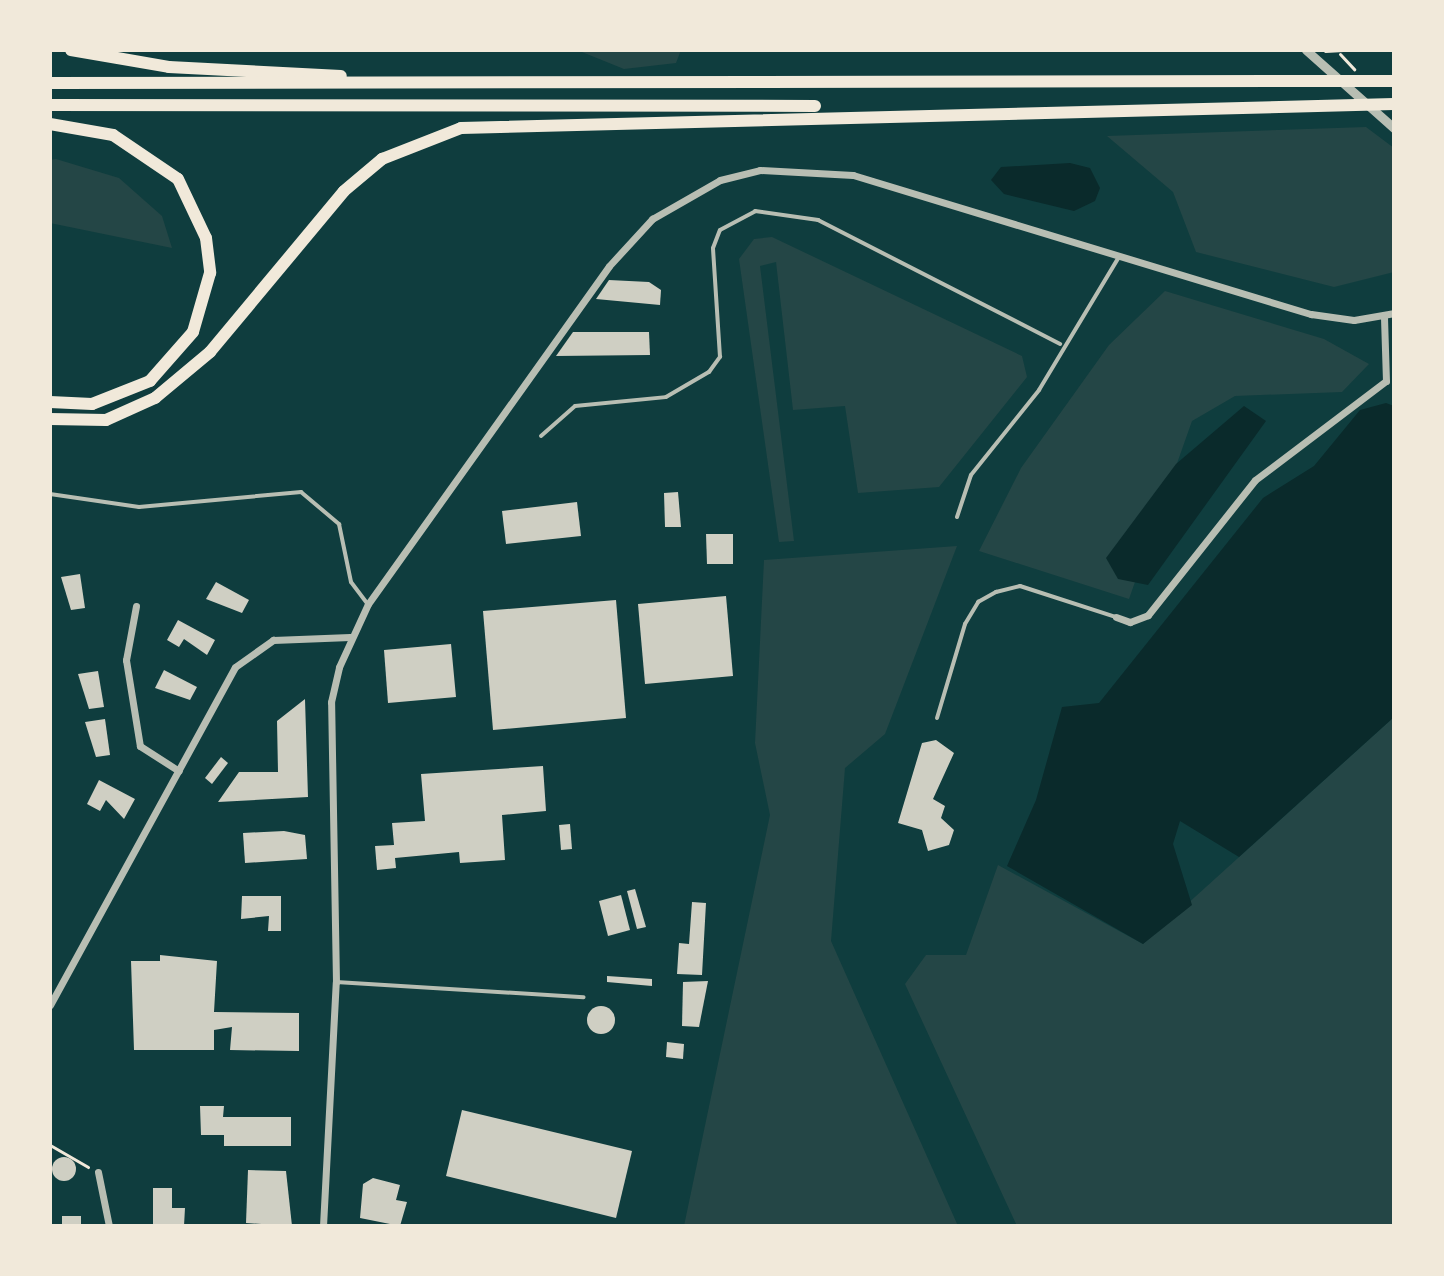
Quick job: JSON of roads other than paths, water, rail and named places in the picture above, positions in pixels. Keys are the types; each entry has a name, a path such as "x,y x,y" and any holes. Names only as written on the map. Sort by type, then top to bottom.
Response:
{"highway":[{"path":"71,50 169,67 496,84"},
{"path":"50,83 1394,81"},
{"path":"50,105 1036,108 1394,104"},
{"path":"50,419 106,420 182,379 344,191 425,137 500,122 1036,108"},
{"path":"50,124 113,135 178,179 206,238 210,273 193,332 150,381 92,404 50,402"}],"street":[{"path":"1306,50 1394,128"},
{"path":"323,1226 336,982 331,702 350,637 368,604 609,266 682,197 760,170 853,175 1311,314 1384,316 1394,313"},
{"path":"1116,617 1130,622 1148,615 1255,480 1386,381 1384,316"},
{"path":"136,606 126,660 140,746 179,771"},
{"path":"50,1005 179,771 252,649 273,640 350,637"},
{"path":"98,1172 109,1226"}],"lane":[{"path":"541,436 575,406 666,397 709,372 720,357 713,248 720,230 755,211 818,220 1060,344"},
{"path":"957,517 971,475 1039,390 1060,344 1119,257"},
{"path":"50,494 139,507 301,492 339,524 351,582 368,604"},
{"path":"937,718 965,624 978,602 996,592 1020,586 1116,617"},
{"path":"336,982 584,997"}]}
